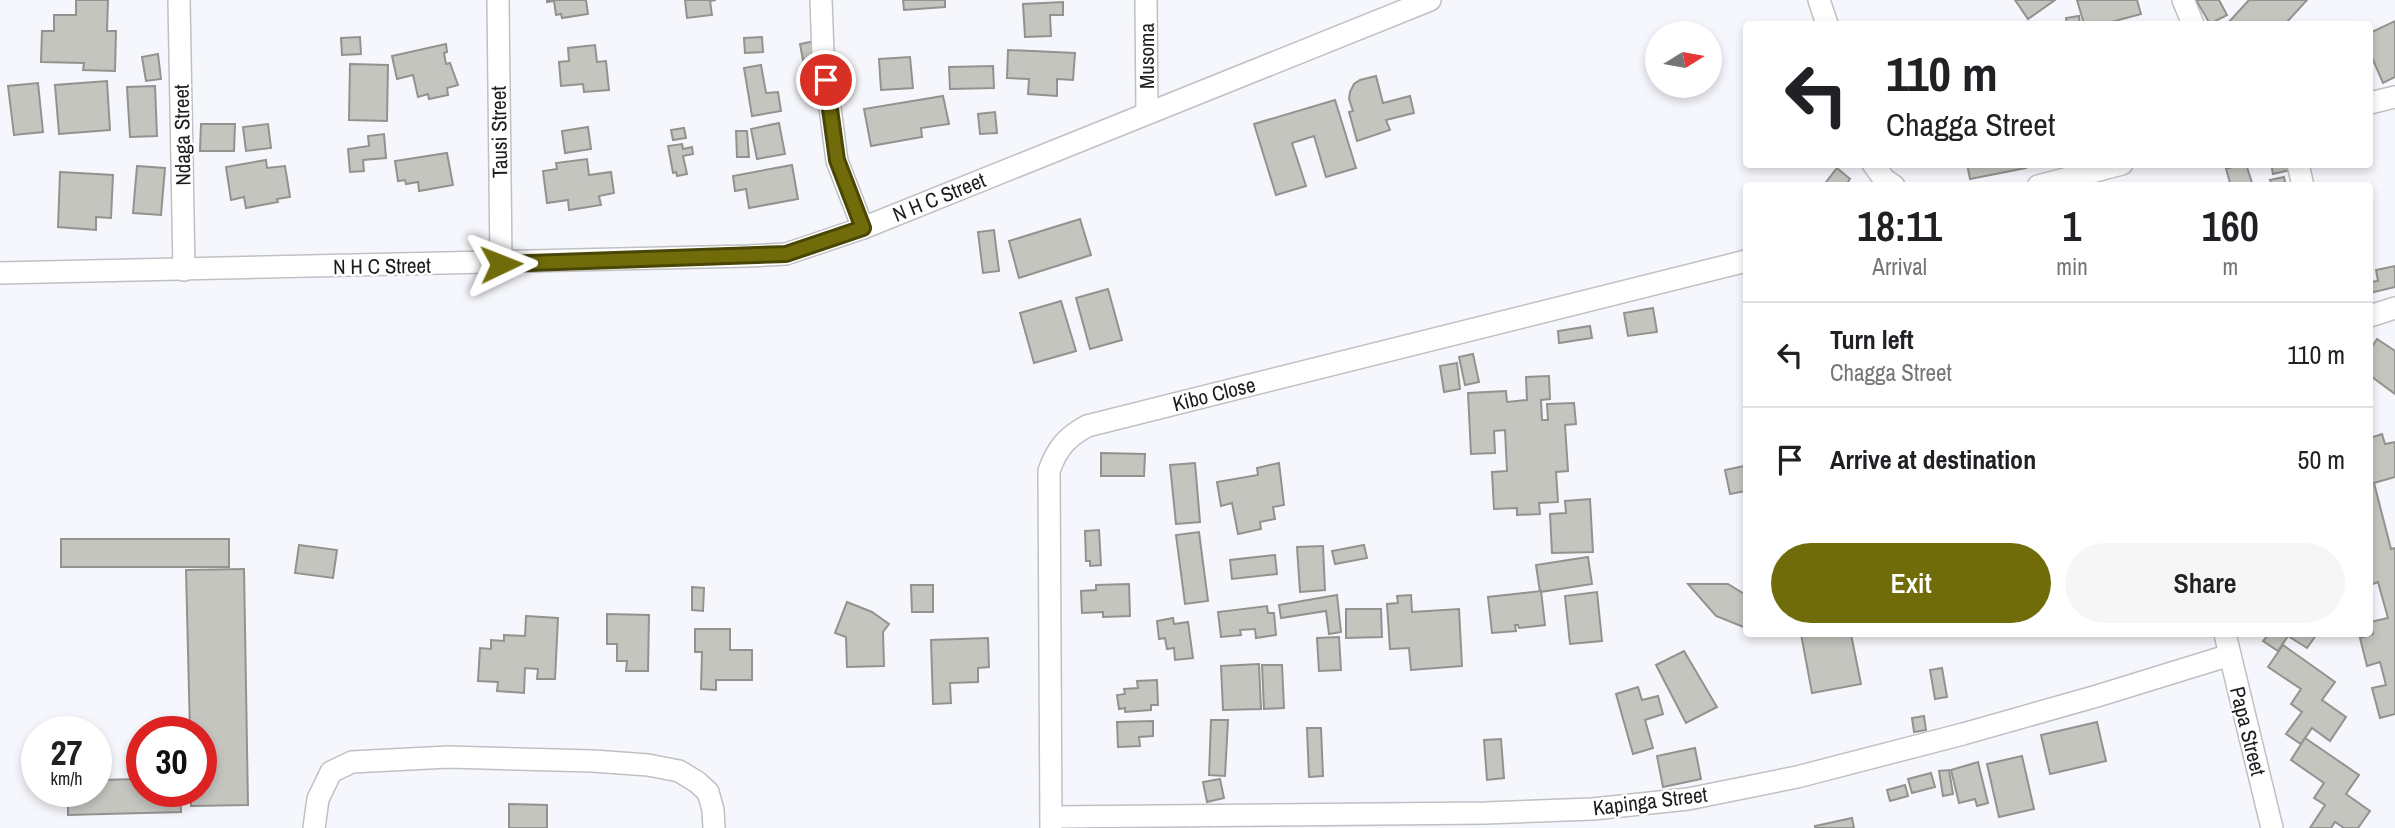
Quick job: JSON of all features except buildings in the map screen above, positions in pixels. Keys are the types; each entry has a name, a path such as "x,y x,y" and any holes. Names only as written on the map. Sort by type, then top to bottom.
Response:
{"street":[{"name":"Ndaga Street","path":"179,0 184,270"},
{"name":"Tausi Street","path":"498,0 501,264"},
{"path":"821,0 823,54 837,160 863,228"},
{"name":"Musoma","path":"1146,0 1147,113"},
{"name":"N H C Street","path":"0,273 501,264 786,254 863,228 1430,0"},
{"path":"1819,0 1826,21"},
{"path":"2183,0 2192,21"},
{"path":"2373,102 2395,97"},
{"path":"1876,168 1888,182"},
{"path":"2060,182 2111,173"},
{"name":"Kibo Close","path":"1051,822 1049,471 1056,451 1070,436 1097,423 1743,262"},
{"path":"2373,315 2395,308"},
{"name":"Papa Street","path":"2226,637 2272,828"},
{"name":"Kapinga Street","path":"1051,822 1486,813 1593,809 1688,799 1797,777 1964,734 2230,654"},
{"path":"314,828 318,799 331,772 352,762 448,757 593,761 648,765 679,771 698,782 708,792 714,828"}],"route":[{"path":"501,264 786,254 863,228 837,160 826,80"}]}
